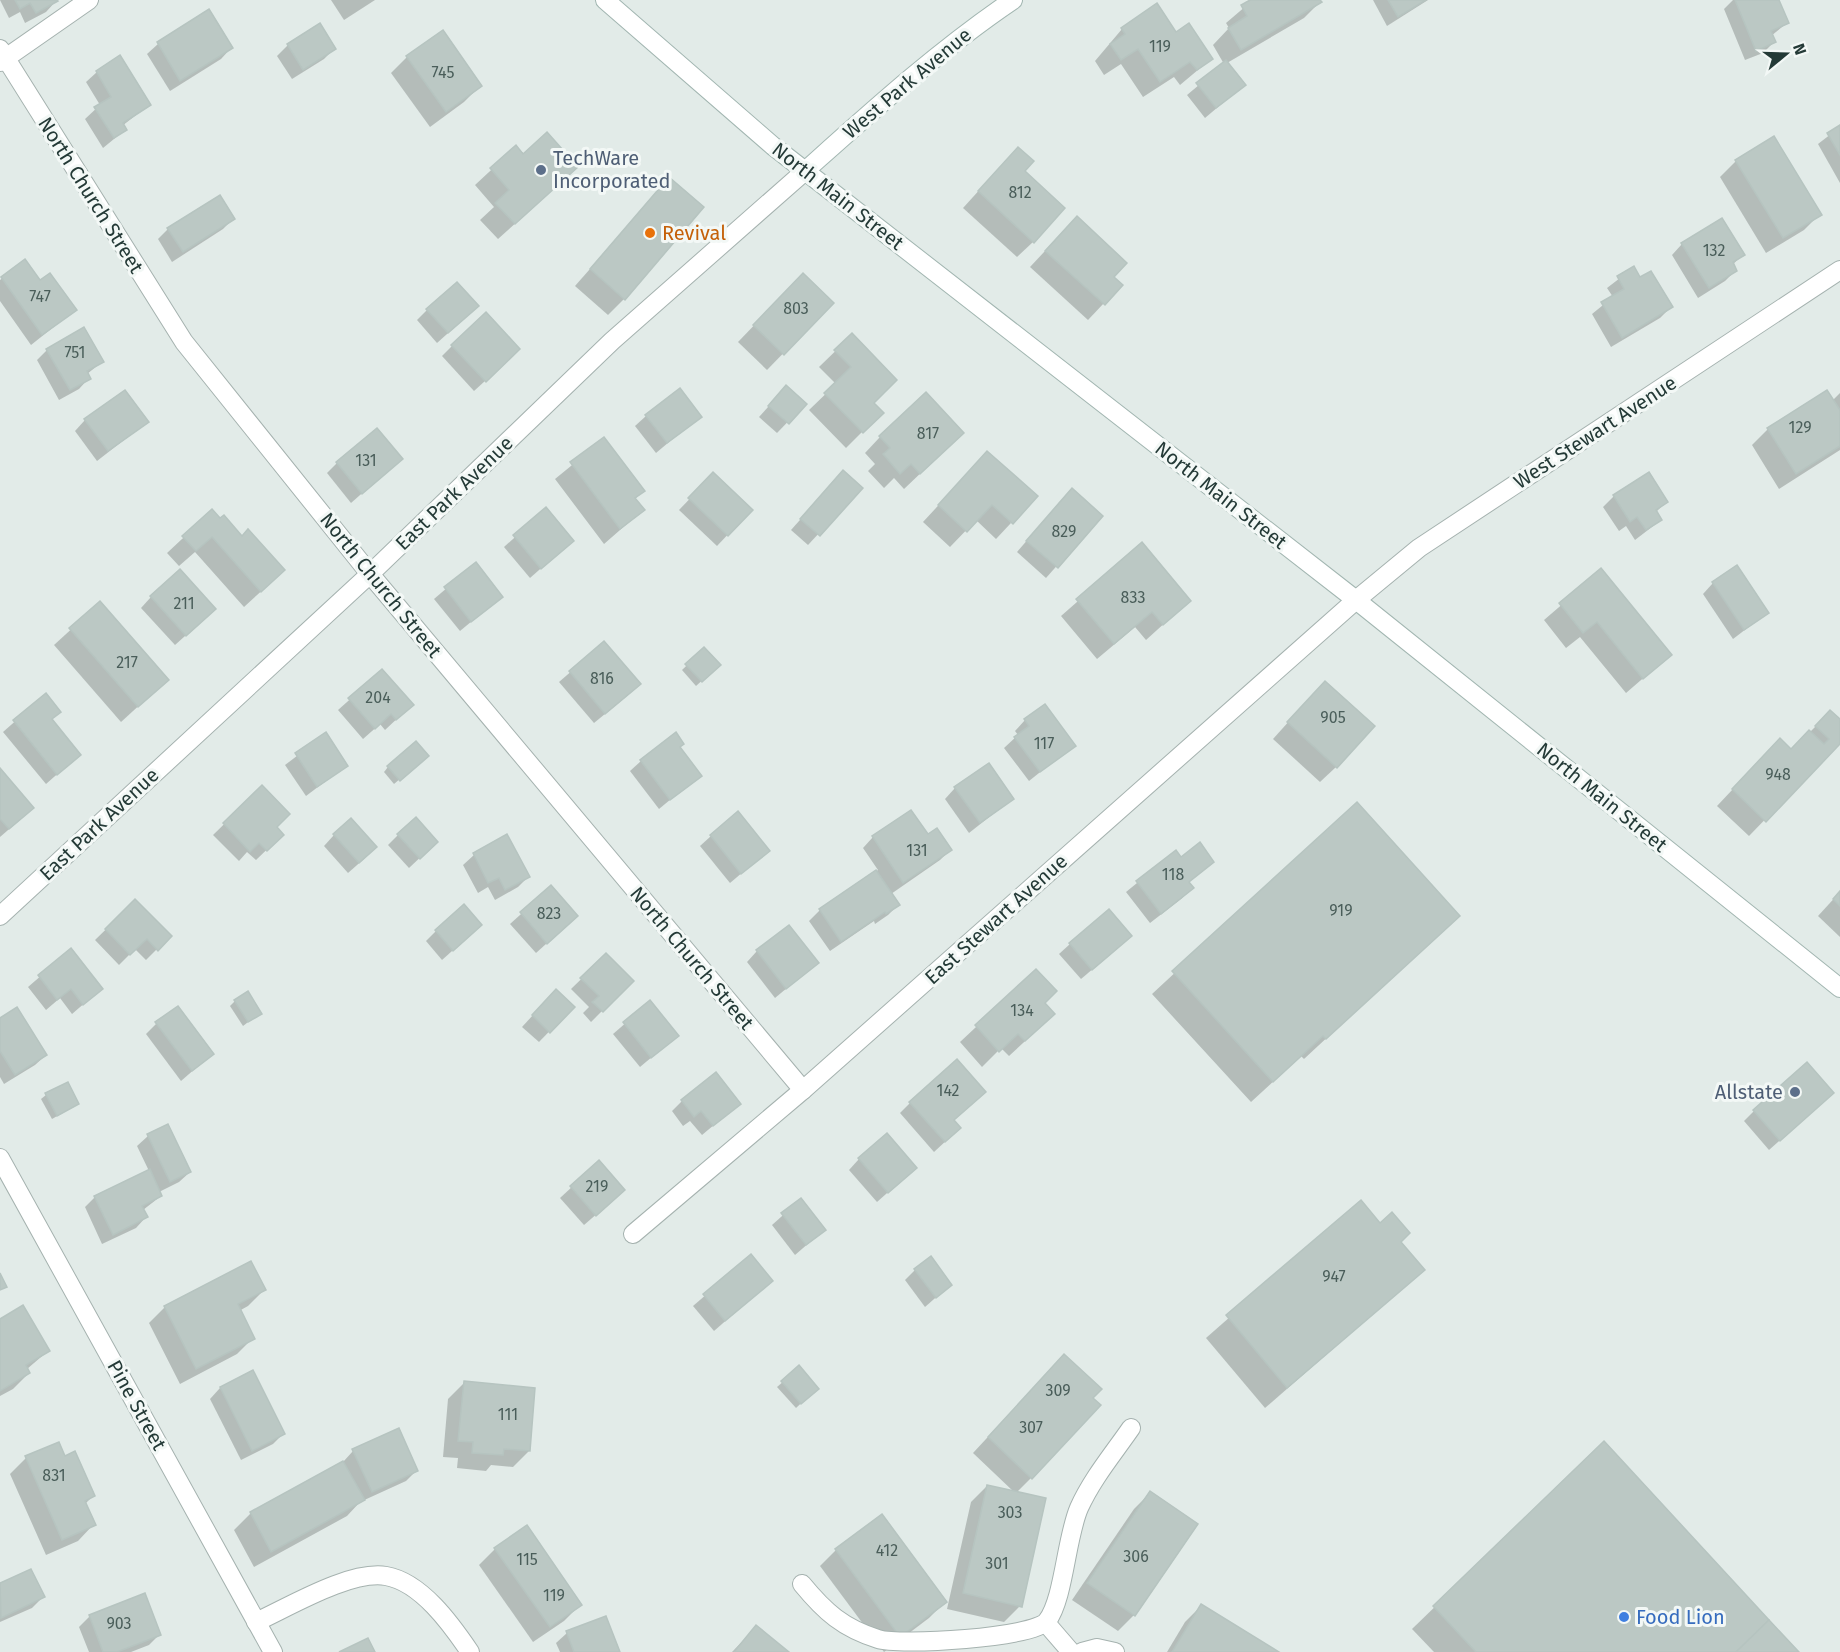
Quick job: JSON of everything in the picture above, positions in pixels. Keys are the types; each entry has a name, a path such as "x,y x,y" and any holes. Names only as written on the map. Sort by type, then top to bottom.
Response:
{"street":[{"path":"2,57 89,0"},
{"name":"North Main Street","path":"605,0 620,16 805,171 1356,600 1840,988"},
{"name":"West Park Avenue","path":"805,171 913,76 975,26 1013,0"},
{"name":"North Church Street","path":"2,57 184,342 370,574 804,1090"},
{"name":"East Park Avenue","path":"0,916 370,574 612,341 805,171"},
{"name":"West Stewart Avenue","path":"1356,600 1419,548 1840,270"},
{"name":"East Stewart Avenue","path":"633,1234 804,1090 1356,600"},
{"name":"Pine Street","path":"0,1158 273,1652"},
{"path":"802,1584 840,1623 891,1642 1006,1635 1029,1631 1046,1623 1056,1606 1062,1570 1080,1507 1095,1480 1131,1428"},
{"path":"256,1622 340,1584 386,1576 410,1585 470,1652"},
{"path":"1046,1623 1071,1652"},
{"path":"1082,1652 1097,1648 1115,1652"}],"building":[{"path":"15,0 58,1 36,13 30,3 20,9"},
{"path":"1250,0 1320,0 1322,2 1241,50 1228,28 1247,16 1241,5"},
{"path":"1388,0 1426,0 1398,17"},
{"path":"1735,0 1779,0 1789,23 1771,31 1776,42 1756,51"},
{"path":"1157,3 1176,32 1189,23 1213,59 1197,70 1190,62 1160,82 1138,49 1121,60 1110,44 1125,34 1121,28"},
{"path":"209,9 233,48 180,81 157,42"},
{"path":"320,23 336,49 303,70 287,44"},
{"path":"443,30 482,86 446,112 406,56"},
{"path":"120,55 151,105 123,123 127,130 114,138 94,107 111,97 96,71"},
{"path":"1226,60 1246,85 1216,108 1196,83"},
{"path":"1840,125 1840,155 1827,133"},
{"path":"547,132 578,167 515,224 495,203 509,190 490,168 516,145 523,154"},
{"path":"1774,136 1822,215 1783,238 1735,160"},
{"path":"1018,147 1034,161 1025,171 1065,208 1034,243 978,191"},
{"path":"669,177 704,207 625,300 590,269"},
{"path":"220,195 235,219 183,252 167,228"},
{"path":"1077,216 1127,263 1114,277 1123,285 1105,305 1045,251"},
{"path":"1722,218 1745,255 1733,262 1737,271 1709,288 1681,243"},
{"path":"25,259 40,280 50,273 77,310 42,335 1,277"},
{"path":"1634,266 1640,277 1651,271 1673,307 1622,338 1601,302 1624,289 1617,276"},
{"path":"803,273 834,303 784,355 753,325"},
{"path":"457,282 479,306 448,333 426,309"},
{"path":"486,312 520,349 486,382 451,345"},
{"path":"84,327 104,362 87,371 91,379 70,390 46,349"},
{"path":"852,333 897,380 874,403 884,413 863,433 824,393 851,367 834,350"},
{"path":"786,385 807,404 789,424 768,406"},
{"path":"680,388 702,417 667,443 645,415"},
{"path":"125,390 149,422 108,451 84,419"},
{"path":"1827,390 1840,410 1840,446 1796,474 1767,428"},
{"path":"926,392 964,433 920,474 911,464 900,474 883,454 890,448 879,436"},
{"path":"377,428 403,459 362,494 336,462"},
{"path":"604,437 645,491 635,498 645,510 620,529 570,462"},
{"path":"987,451 1038,496 1013,524 992,505 967,532 938,505"},
{"path":"843,470 863,488 820,536 800,519"},
{"path":"713,472 753,510 728,536 688,498"},
{"path":"1649,472 1668,502 1656,510 1662,520 1646,530 1637,517 1630,522 1613,495"},
{"path":"1072,488 1103,516 1058,568 1026,541"},
{"path":"546,507 574,541 541,569 513,535"},
{"path":"212,509 220,518 224,515 242,536 248,529 285,570 261,592 212,537 196,551 182,536"},
{"path":"1142,542 1191,601 1163,625 1152,612 1114,644 1076,599"},
{"path":"476,562 503,597 471,622 444,587"},
{"path":"1737,565 1769,613 1744,630 1712,582"},
{"path":"1601,568 1672,655 1643,679 1597,622 1583,633 1559,603"},
{"path":"180,569 216,609 186,636 150,596"},
{"path":"100,601 169,680 138,707 69,628"},
{"path":"604,641 641,684 605,714 569,671"},
{"path":"704,647 721,665 702,682 685,664"},
{"path":"382,669 414,705 396,720 391,714 375,729 348,698"},
{"path":"1325,681 1375,726 1337,768 1287,722"},
{"path":"46,693 61,712 52,719 81,755 57,775 13,720"},
{"path":"1045,704 1076,746 1040,772 1014,737 1029,726 1024,719"},
{"path":"1830,710 1840,719 1840,744 1766,822 1732,789 1780,738 1791,749 1809,730 1824,744 1829,739 1815,726"},
{"path":"326,732 348,766 317,787 295,753"},
{"path":"676,732 684,744 680,747 702,776 670,800 640,760"},
{"path":"416,741 429,756 400,781 387,766"},
{"path":"989,763 1014,799 980,823 954,787"},
{"path":"0,768 34,808 9,829 0,819"},
{"path":"262,785 290,814 277,827 284,835 267,851 259,843 250,852 223,823"},
{"path":"1357,802 1460,916 1326,1039 1323,1036 1273,1082 1172,971"},
{"path":"911,810 928,834 937,828 952,850 903,883 872,836"},
{"path":"738,811 770,851 741,874 710,835"},
{"path":"416,817 438,842 420,859 397,834"},
{"path":"351,818 377,847 359,863 333,834"},
{"path":"507,834 530,877 505,890 499,878 488,883 473,853"},
{"path":"1200,842 1214,862 1189,882 1194,888 1161,914 1136,881 1176,850 1181,857"},
{"path":"876,870 900,905 886,914 885,912 841,942 819,909"},
{"path":"551,885 578,916 547,944 520,912"},
{"path":"1840,891 1840,906 1833,899"},
{"path":"135,899 172,936 158,951 147,939 130,955 105,929"},
{"path":"464,904 482,925 453,951 435,930"},
{"path":"1109,909 1132,936 1092,970 1069,943"},
{"path":"789,925 819,963 786,989 756,950"},
{"path":"71,948 103,989 83,1005 71,989 57,1000 38,975"},
{"path":"606,953 634,981 603,1012 592,1002 599,996 580,978"},
{"path":"1036,969 1057,991 1045,1003 1055,1014 1025,1041 1018,1034 999,1052 975,1025"},
{"path":"556,989 575,1007 550,1033 532,1015"},
{"path":"248,991 262,1014 248,1022 234,1000"},
{"path":"650,1000 679,1036 651,1058 623,1022"},
{"path":"178,1006 214,1054 192,1071 155,1022"},
{"path":"17,1007 47,1055 15,1075 0,1051 0,1018"},
{"path":"957,1059 986,1092 954,1120 961,1128 945,1142 909,1102"},
{"path":"1807,1062 1834,1093 1780,1141 1753,1110"},
{"path":"716,1072 741,1104 713,1126 701,1111 694,1117 681,1100"},
{"path":"68,1082 79,1104 57,1116 45,1093"},
{"path":"168,1124 191,1172 170,1182 147,1134"},
{"path":"887,1133 917,1168 888,1193 858,1158"},
{"path":"599,1160 625,1190 596,1216 570,1186"},
{"path":"150,1169 162,1196 142,1206 148,1217 113,1235 94,1196"},
{"path":"801,1198 826,1230 806,1245 781,1213"},
{"path":"1361,1200 1380,1223 1392,1212 1410,1233 1401,1242 1425,1270 1287,1388 1226,1315"},
{"path":"751,1254 773,1281 725,1321 703,1294"},
{"path":"931,1256 952,1285 936,1298 914,1269"},
{"path":"251,1261 266,1290 238,1304 255,1339 196,1369 164,1306"},
{"path":"0,1273 7,1287 0,1290"},
{"path":"23,1305 50,1351 26,1365 30,1373 0,1391 0,1319"},
{"path":"1064,1354 1102,1389 1093,1398 1101,1405 1032,1479 988,1437"},
{"path":"799,1365 819,1389 801,1404 781,1381"},
{"path":"253,1370 285,1434 252,1451 220,1387"},
{"path":"464,1381 535,1388 530,1451 504,1449 503,1455 472,1453 473,1442 458,1441"},
{"path":"399,1428 418,1471 372,1492 352,1449"},
{"path":"1604,1441 1769,1620 1736,1652 1476,1652 1433,1606"},
{"path":"59,1442 65,1456 75,1451 95,1496 85,1501 96,1525 62,1540 25,1456"},
{"path":"343,1461 365,1500 271,1552 250,1512"},
{"path":"987,1485 1046,1498 1022,1607 963,1593"},
{"path":"1150,1491 1198,1524 1135,1616 1087,1583"},
{"path":"882,1514 947,1602 900,1637 835,1549"},
{"path":"527,1525 582,1605 550,1627 494,1548"},
{"path":"31,1569 45,1597 1,1618 0,1583"},
{"path":"145,1593 161,1635 117,1652 103,1652 89,1615"},
{"path":"1201,1604 1279,1652 1172,1652"},
{"path":"606,1616 620,1652 574,1652 566,1631"},
{"path":"1769,1620 1799,1652 1736,1652"},
{"path":"756,1625 789,1652 734,1652"},
{"path":"368,1638 375,1652 339,1652"}],"place":[{"name":"TechWare Incorporated","path":"541,170"},
{"name":"Revival","path":"650,233"},
{"name":"Allstate","path":"1795,1092"},
{"name":"Food Lion","path":"1624,1617"}]}
